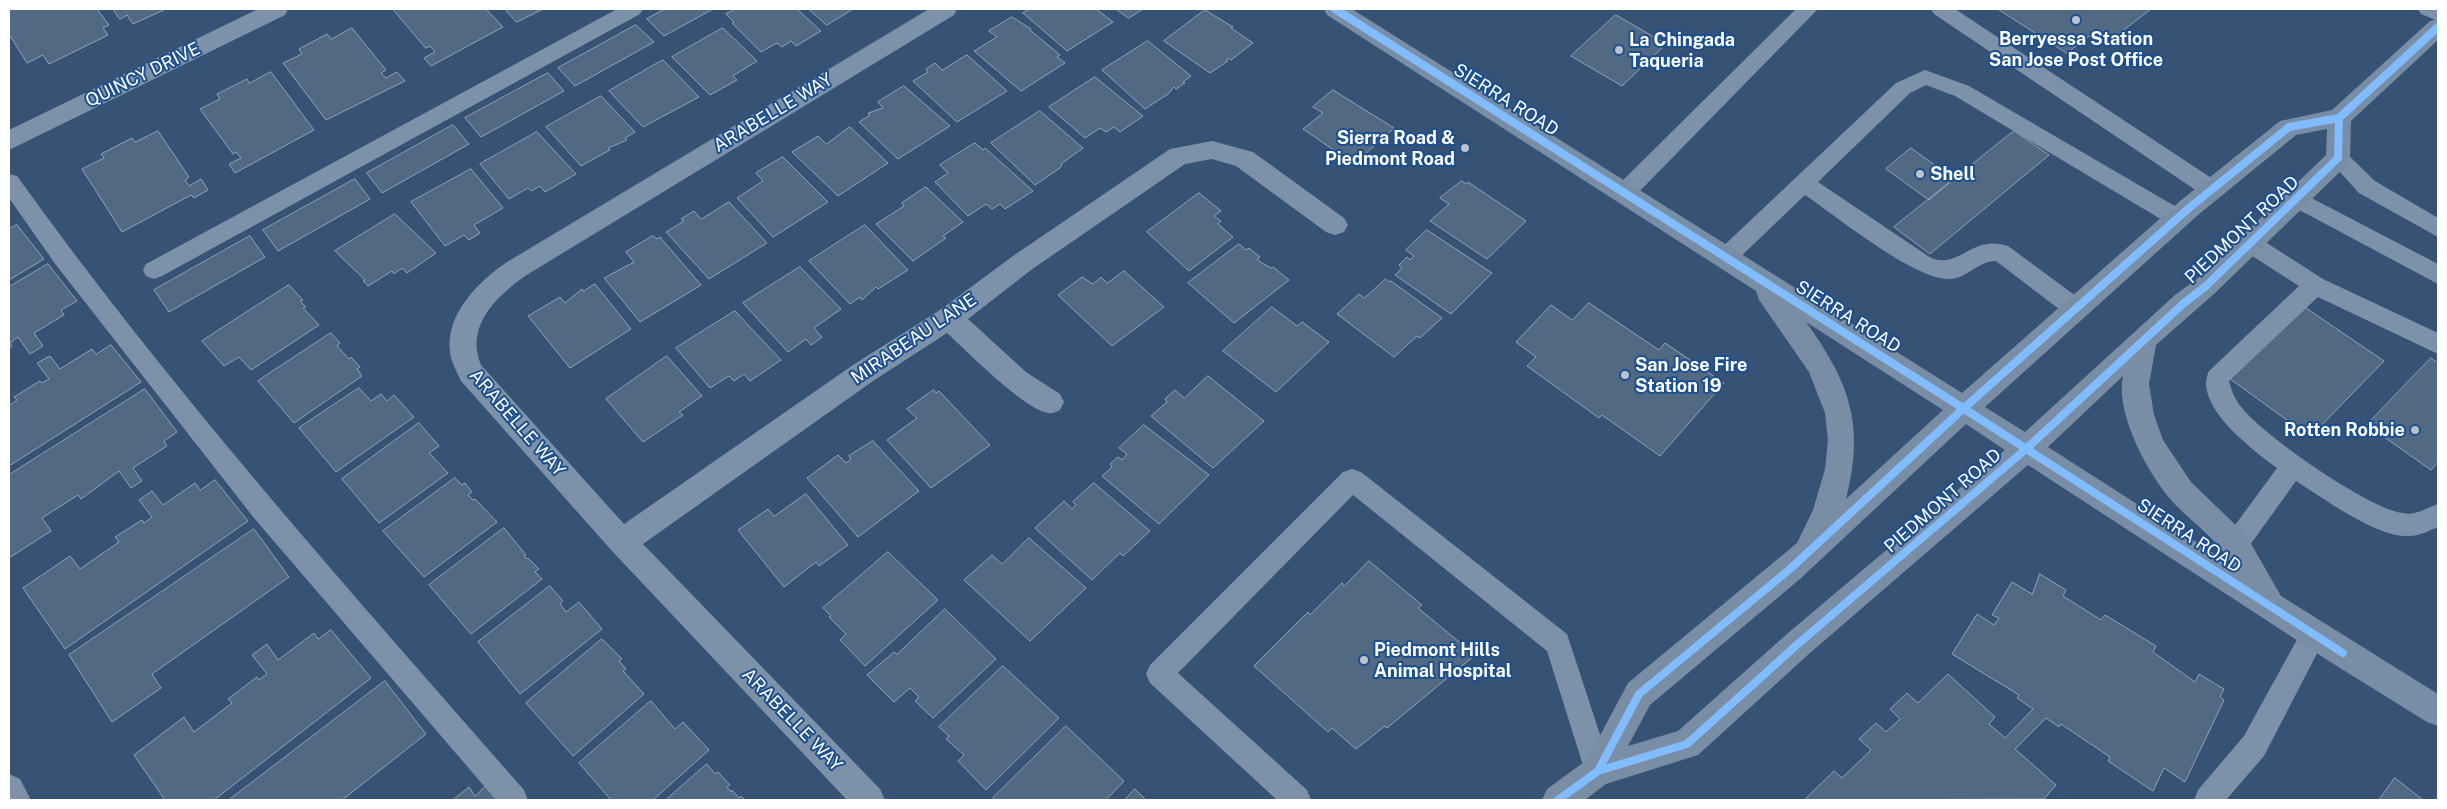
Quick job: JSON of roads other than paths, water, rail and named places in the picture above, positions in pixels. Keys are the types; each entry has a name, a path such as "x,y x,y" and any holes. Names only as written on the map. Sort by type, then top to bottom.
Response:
{"main road":[{"name":"SIERRA ROAD","path":"1335,9 1964,408 2314,634 2438,711"},
{"path":"2338,158 2339,118 2438,27"},
{"name":"PIEDMONT ROAD","path":"1598,770 1639,694 1807,553 1964,408 2177,218 2289,127 2339,118"},
{"name":"PIEDMONT ROAD","path":"1558,800 1598,770 1687,744 1799,643 2026,449 2251,244 2338,158"},
{"path":"1758,279 1809,346 1830,384 1840,414 1842,453 1831,500 1807,553"},
{"path":"2144,340 2135,384 2140,415 2151,446 2180,491 2236,544 2271,606"}],"street":[{"name":"QUINCY DRIVE","path":"9,141 277,9"},
{"name":"ARABELLE WAY","path":"870,800 622,542 471,374 463,352 465,328 478,302 498,281 516,269 946,9"},
{"name":"MIRABEAU LANE","path":"622,542 863,373 949,318 1022,262 1179,156 1212,150 1244,159 1335,225"},
{"path":"949,318 1016,380 1050,402"},
{"path":"9,790 15,800"}],"lane":[{"path":"154,270 633,9"},
{"path":"1624,193 1808,9"},
{"path":"1941,9 2211,189"},
{"path":"2428,9 2438,14"},
{"path":"1725,258 1903,88 1925,77 1962,91 2177,218"},
{"path":"2338,158 2367,187 2438,228"},
{"path":"9,182 64,259 263,510 514,800"},
{"path":"1804,183 1923,264 1938,270 1953,270 1982,252 2000,252 2076,309"},
{"path":"2298,199 2438,275"},
{"path":"2251,244 2315,284 2438,344"},
{"path":"2315,284 2217,378 2217,385 2234,416 2252,436 2293,466 2357,505 2399,525 2422,524 2438,516"},
{"path":"2236,544 2293,466"},
{"path":"1297,800 1159,674 1352,480 1558,643 1598,770"},
{"path":"2208,800 2254,746 2314,634"}],"place":[{"name":"Berryessa Station San Jose Post Office","path":"2076,20"},
{"name":"La Chingada Taqueria","path":"1619,50"},
{"name":"Sierra Road & Piedmont Road","path":"1465,148"},
{"name":"Shell","path":"1920,174"},
{"name":"San Jose Fire Station 19","path":"1625,375"},
{"name":"Rotten Robbie","path":"2415,430"},
{"name":"Piedmont Hills Animal Hospital","path":"1364,660"}]}
